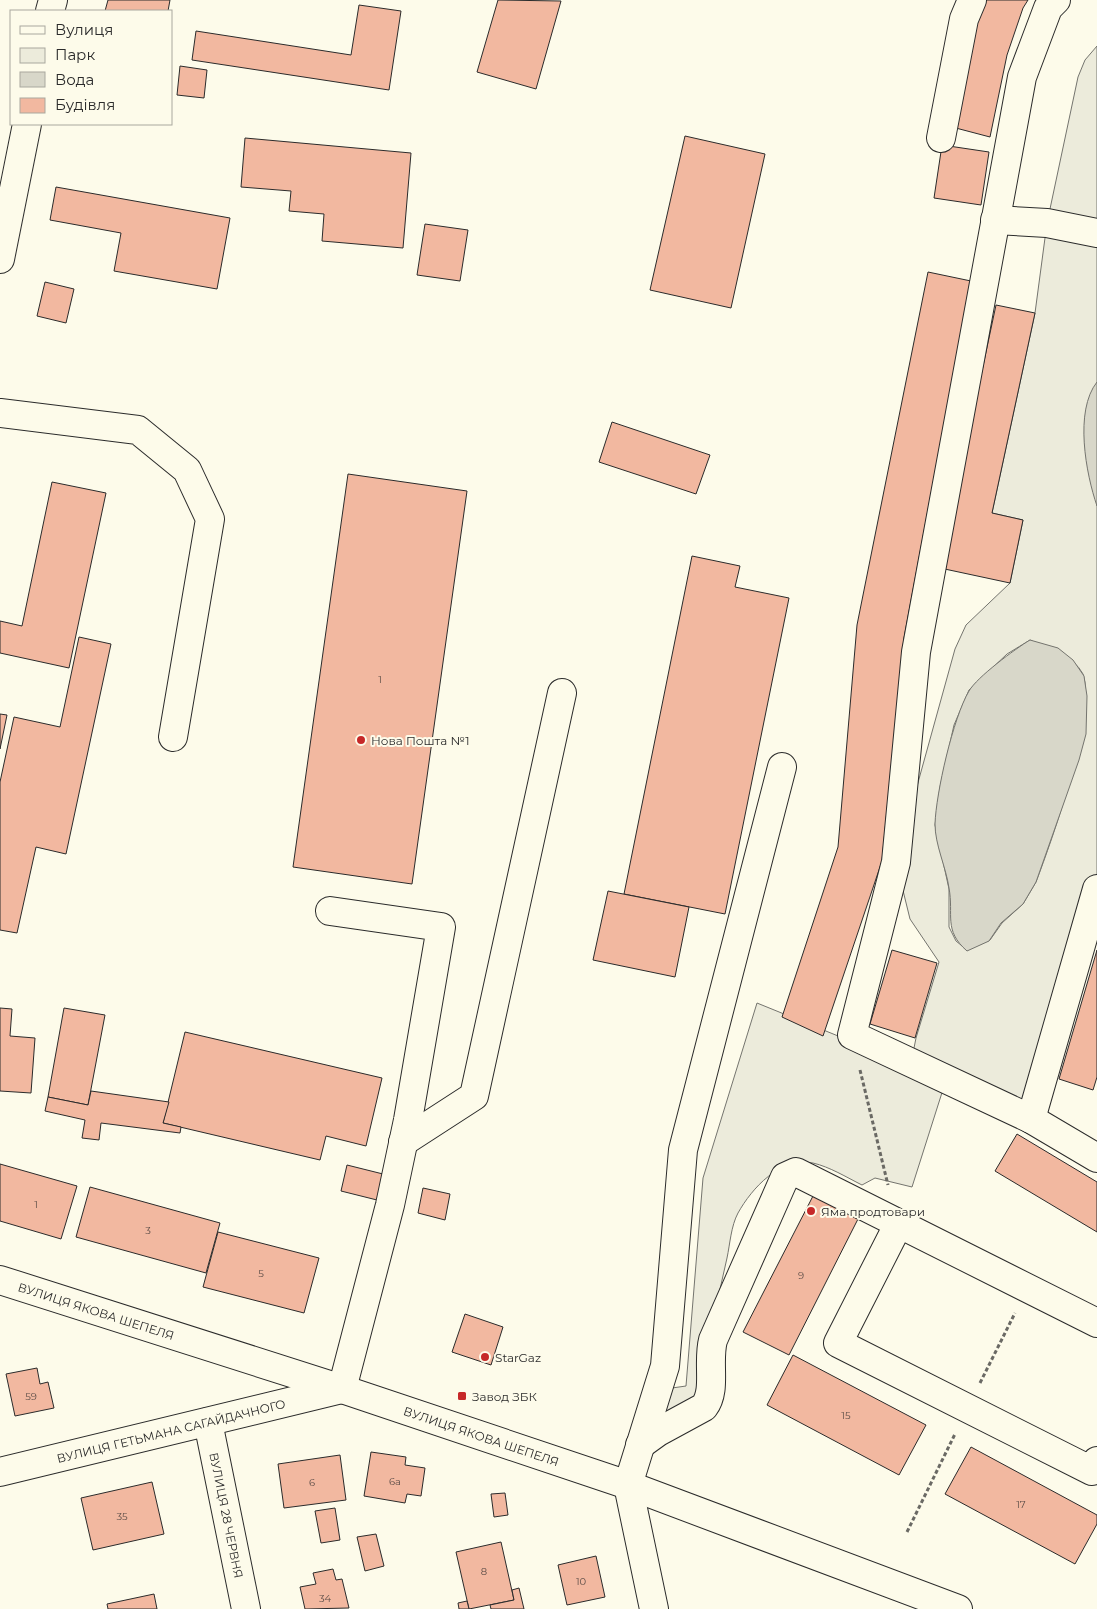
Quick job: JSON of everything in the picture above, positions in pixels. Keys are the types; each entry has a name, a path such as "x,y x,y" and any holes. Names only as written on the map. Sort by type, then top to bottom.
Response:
{"street":[{"path":"941,138 964,19 972,0"},
{"path":"1056,0 1048,8 1022,77 916,652 896,862 852,1036 1031,1120 1097,1158"},
{"path":"0,259 28,125"},
{"path":"995,220 1047,223 1097,233"},
{"path":"0,413 138,430 187,470 210,519 173,737"},
{"path":"404,1142 474,1096 562,692"},
{"path":"654,1609 628,1486 665,1366 683,1150 782,766"},
{"path":"1031,1120 1097,889"},
{"path":"330,911 441,927 404,1142 390,1204 342,1389"},
{"path":"640,1446 658,1432 704,1407 709,1401 712,1392 709,1363 713,1340 785,1176 796,1172 898,1225 1097,1323"},
{"path":"898,1225 838,1343 1092,1471 1097,1461"},
{"name":"ВУЛИЦЯ ЯКОВА ШЕПЕЛЯ","path":"0,1280 342,1389 628,1486 958,1609"},
{"name":"ВУЛИЦЯ ГЕТЬМАНА САГАЙДАЧНОГО","path":"0,1472 342,1389"},
{"name":"ВУЛИЦЯ 28 ЧЕРВНЯ","path":"208,1422 246,1609"}],"path":[{"path":"852,1036 898,1225"}],"green space":[{"path":"1097,46 1097,889 1031,1119 946,1080 912,1187 875,1178 862,1185 819,1165 801,1162 789,1165 768,1176 744,1203 734,1224 699,1397 662,1423 672,1388 686,1386 703,1178 757,1003 934,1075 911,1063 916,1038 939,962 910,919 896,862 955,649 966,625 1010,583 1023,520 992,513 1035,313 1047,223 1078,77 1085,60","holes":["1030,640 1067,657 1079,667 1083,674 1086,693 1084,717 1062,808 1036,882 1023,904 1002,923 990,940 967,950 956,941 949,927 949,889 935,825 940,787 954,725 969,690 1007,654"]}],"water":[{"path":"1097,382 1097,506 1086,460 1084,426 1090,394"},
{"path":"1030,640 1058,648 1073,660 1084,676 1087,696 1086,734 1079,760 1036,882 1023,904 1001,923 989,941 967,951 952,929 949,888 935,832 938,794 951,737 969,691 988,671"}],"building":[{"path":"108,0 170,0 168,10 105,10"},
{"path":"498,0 561,1 536,89 477,72"},
{"path":"984,0 1028,0 1023,8 1007,55 990,137 952,127 976,19"},
{"path":"359,5 401,11 389,90 192,60 196,31 351,55"},
{"path":"180,66 207,70 204,98 177,95"},
{"path":"685,136 765,154 731,308 650,290"},
{"path":"245,138 411,153 403,248 322,241 324,214 289,211 291,191 241,187"},
{"path":"942,145 989,152 981,205 934,198"},
{"path":"56,187 230,218 217,289 114,271 121,233 50,220"},
{"path":"425,224 468,230 460,281 417,275"},
{"path":"928,272 971,281 904,638 882,861 823,1036 782,1017 838,847 857,625"},
{"path":"45,282 74,289 66,323 37,316"},
{"path":"996,305 1035,313 992,513 1023,520 1010,583 940,568"},
{"path":"612,422 710,455 696,494 599,462"},
{"path":"348,474 467,491 412,884 293,867"},
{"path":"52,482 106,493 69,668 0,653 0,621 22,626"},
{"path":"692,556 740,566 735,587 789,598 725,914 624,894"},
{"path":"79,637 111,644 66,854 36,847 17,933 0,930 0,782 14,717 60,727"},
{"path":"0,714 7,715 0,749"},
{"path":"608,891 689,907 675,977 593,960"},
{"path":"892,950 937,963 915,1038 870,1024"},
{"path":"1097,950 1097,1077 1093,1090 1059,1079"},
{"path":"0,1008 12,1009 10,1036 35,1038 31,1093 0,1091"},
{"path":"64,1008 105,1015 88,1105 48,1097"},
{"path":"185,1032 382,1078 366,1146 326,1136 320,1160 163,1123"},
{"path":"91,1091 169,1102 163,1123 181,1127 180,1133 101,1123 99,1140 82,1138 85,1120 45,1111 48,1097 88,1105"},
{"path":"1017,1134 1097,1182 1097,1232 995,1171"},
{"path":"0,1164 77,1186 61,1239 0,1221"},
{"path":"347,1165 383,1174 377,1200 341,1191"},
{"path":"90,1187 220,1223 206,1273 76,1237"},
{"path":"423,1188 450,1194 445,1220 418,1213"},
{"path":"813,1196 858,1219 789,1355 743,1332"},
{"path":"218,1232 319,1258 304,1313 203,1287"},
{"path":"465,1314 503,1327 491,1365 452,1352"},
{"path":"793,1355 926,1425 899,1475 767,1405"},
{"path":"37,1368 40,1384 48,1382 54,1408 15,1416 6,1374"},
{"path":"971,1447 1097,1515 1097,1524 1075,1564 945,1494"},
{"path":"371,1452 406,1457 405,1465 425,1468 421,1496 407,1494 405,1503 364,1496"},
{"path":"340,1455 346,1500 284,1508 278,1464"},
{"path":"152,1482 164,1534 93,1550 81,1498"},
{"path":"505,1493 508,1515 494,1517 491,1494"},
{"path":"335,1508 340,1540 321,1543 315,1511"},
{"path":"376,1534 384,1566 365,1571 357,1537"},
{"path":"501,1542 514,1600 469,1609 456,1552"},
{"path":"596,1556 605,1597 567,1605 558,1565"},
{"path":"333,1569 336,1580 342,1579 349,1608 305,1609 300,1587 316,1584 313,1573"},
{"path":"519,1588 524,1609 491,1609 490,1605 514,1600 512,1590"},
{"path":"154,1594 157,1609 108,1609 107,1604"},
{"path":"467,1601 469,1609 459,1609 458,1603"}],"place":[{"name":"Нова Пошта №1","path":"361,740"},
{"name":"Яма продтовари","path":"811,1211"},
{"name":"StarGaz","path":"485,1357"},
{"name":"Завод ЗБК","path":"462,1396"}]}
